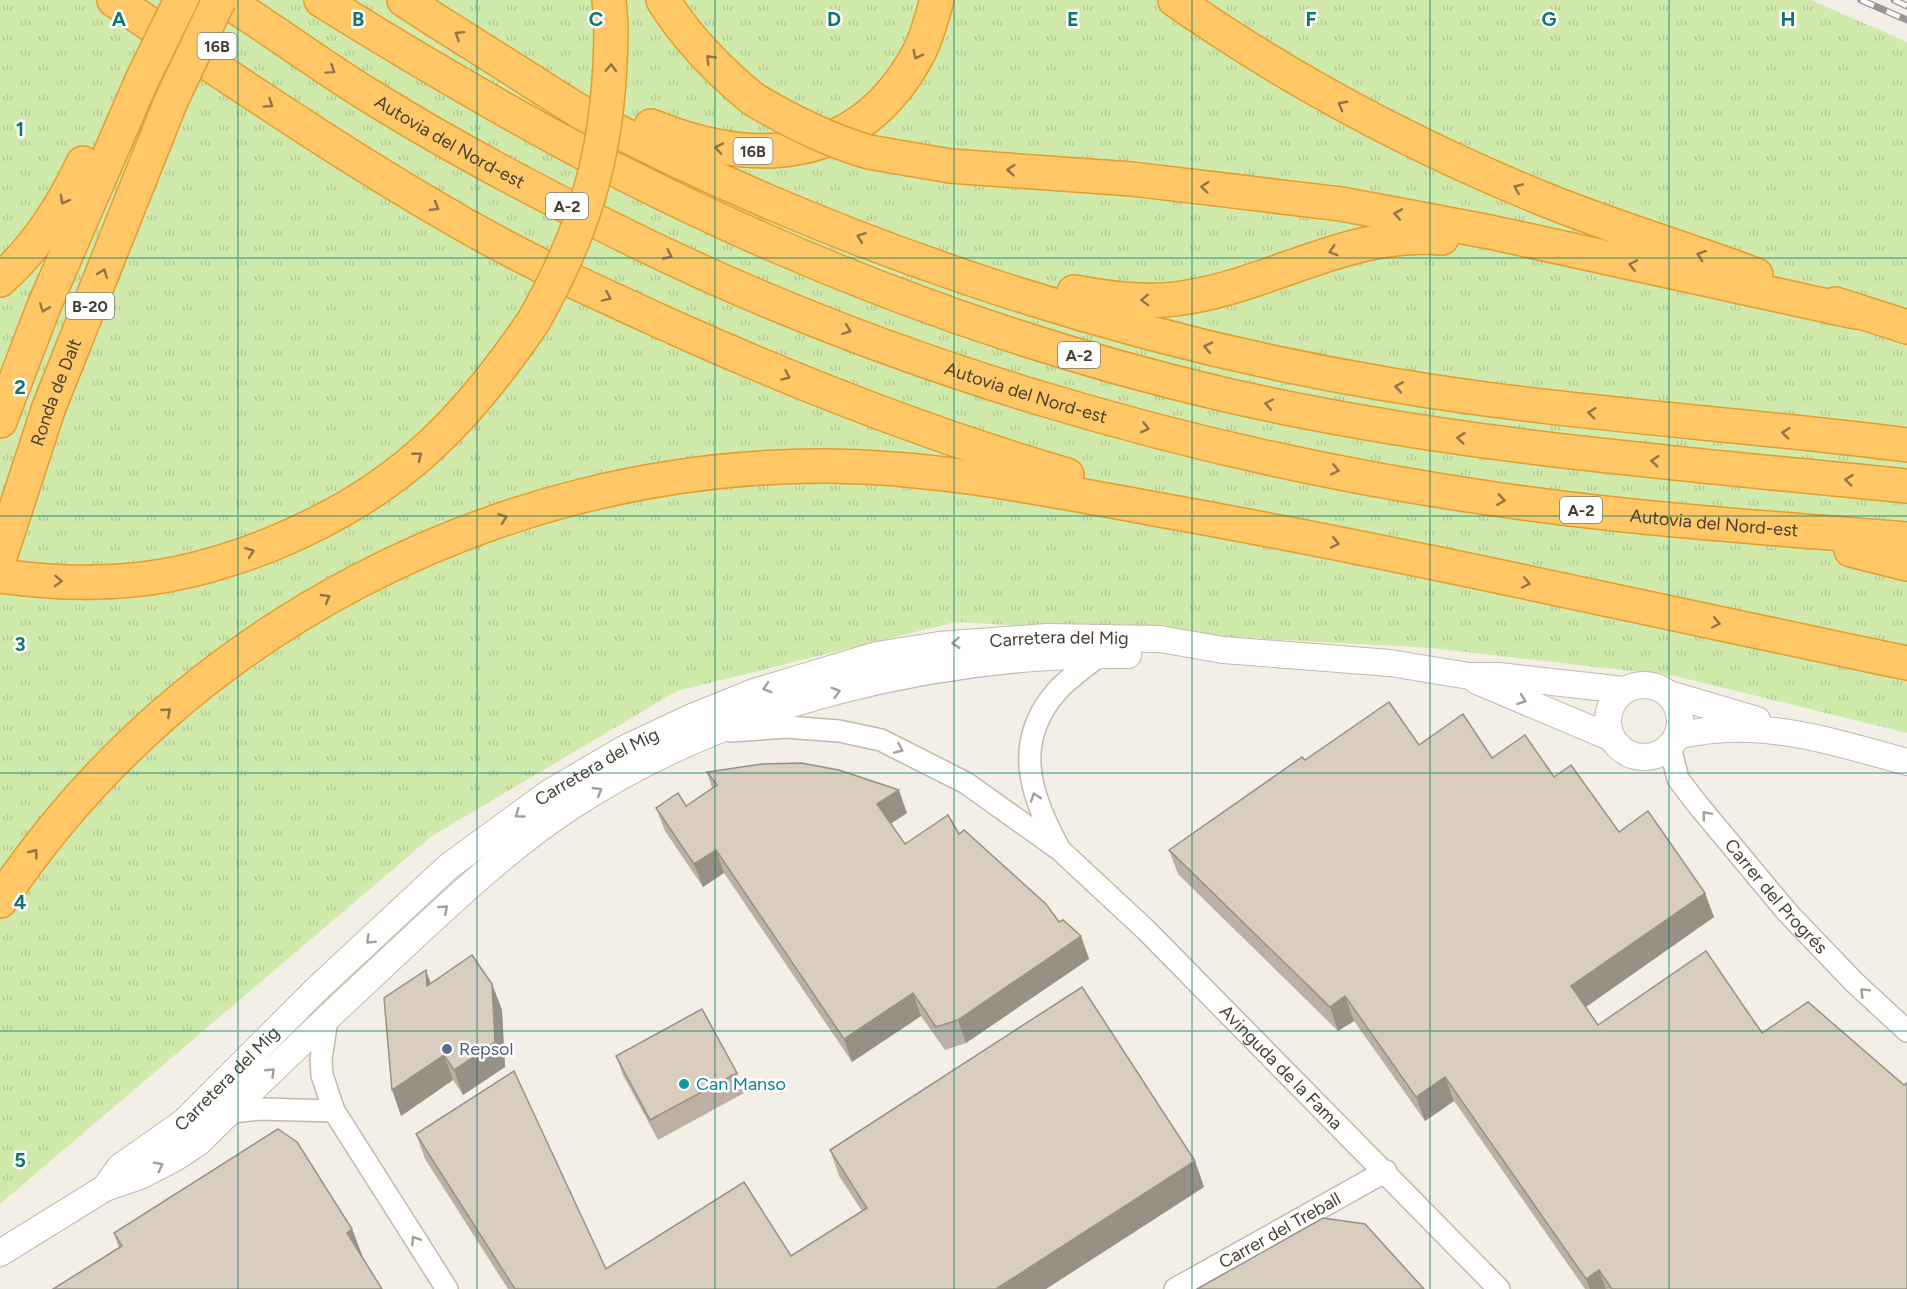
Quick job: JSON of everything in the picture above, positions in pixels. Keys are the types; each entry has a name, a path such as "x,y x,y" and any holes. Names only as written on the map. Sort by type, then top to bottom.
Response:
{"highway":[{"path":"114,0 305,129 484,235 579,285 765,367 998,455 1125,493 1277,531"},
{"path":"124,0 220,72"},
{"path":"0,280 25,258 50,226 134,76 160,0"},
{"name":"B-20","path":"0,420 134,76 181,0"},
{"name":"B-20","path":"175,107 219,0"},
{"name":"A-2","path":"321,0 512,114 628,176 826,267 1031,341 1221,394 1433,434 1587,454 1907,486"},
{"path":"404,0 582,113 736,188 916,258 1008,290 1193,343 1377,383 1579,412 1907,445"},
{"path":"663,0 685,33 704,54 753,99 809,130 869,152 950,166 1132,179 1341,204 1490,232 1578,254 1855,312"},
{"name":"16B","path":"508,66 690,141 722,149 788,151 824,143 854,128 881,105 902,81 918,54 937,0"},
{"path":"1174,0 1322,94 1472,169 1547,200 1855,312 1907,327"},
{"name":"16B","path":"175,107 238,5"},
{"name":"Autovia del Nord-est","path":"238,5 372,98 474,157 606,226 705,273 922,359 1129,424 1402,484 1628,516 1907,539"},
{"path":"0,576 97,582 166,574 221,562 283,539 344,509 391,479 432,445 498,373 533,322 572,248 599,162 611,72 610,12"},
{"name":"Ronda de Dalt","path":"0,557 49,407 175,107"},
{"path":"916,258 1043,287 1135,300 1175,299 1216,290 1335,250 1400,238 1428,237 1489,242 1578,254"},
{"path":"0,901 39,846 98,779 161,717 226,664 305,610 380,569 452,536 530,509 605,490 692,474 767,468 859,466 983,479 1277,531 1907,663"},
{"path":"1762,527 1907,564"}],"street":[{"name":"Carretera del Mig","path":"105,1188 120,1167 184,1122 320,987 449,866 549,793 624,749 692,717 754,692 877,655 939,645 1070,637 1160,639 1224,650 1390,663 1469,676 1499,676 1624,690"},
{"name":"Carretera del Mig","path":"0,1253 105,1188 140,1176 175,1158 199,1142 327,1019 489,869 562,813 623,776 718,732 773,711 875,682 966,666 1048,657 1172,655 1224,650"},
{"path":"1060,850 1042,817 1032,786 1029,756 1034,728 1045,707 1059,689 1100,655"},
{"name":"Carretera del Mig","path":"1469,676 1495,690 1552,711 1612,738"},
{"path":"1800,734 1752,727 1729,727 1674,741 1661,753 1639,757 1628,754 1612,738 1607,721 1608,712 1617,696 1624,690 1647,684 1670,694 1800,734 1907,762"},
{"path":"1670,694 1679,709 1681,719 1674,741"},
{"path":"718,732 786,727 839,731 881,740 966,783 1060,850"},
{"name":"Carrer del Progrés","path":"1674,741 1678,779 1698,805 1787,912 1854,982 1907,1031"},
{"name":"Avinguda de la Fama","path":"1060,850 1146,930 1499,1289"},
{"path":"327,1019 321,1059 322,1075 334,1110 447,1289"},
{"path":"184,1122 261,1108 334,1110"},
{"name":"Carrer del Treball","path":"1175,1289 1386,1172"}],"green space":[{"path":"0,0 1811,0 1907,42 1907,733 1675,676 1431,648 956,622 677,691 432,836 0,1204"}],"building":[{"path":"1389,702 1419,745 1463,714 1492,758 1525,735 1554,777 1571,765 1619,832 1648,811 1705,893 1571,986 1598,1025 1706,951 1762,1033 1808,1002 1904,1085 1907,1083 1907,1289 1612,1289 1599,1270 1586,1279 1445,1077 1416,1097 1345,996 1330,1007 1169,850 1302,757 1305,760"},
{"path":"801,763 839,770 899,790 877,804 905,844 948,815 959,834 964,830 1046,904 1059,922 1063,920 1081,936 958,1020 936,1027 913,993 844,1039 716,850 694,864 656,808 678,793 686,806 717,785 707,772 762,764"},
{"path":"472,955 492,984 495,1042 454,1070 444,1055 392,1090 384,998 426,970 427,986"},
{"path":"1082,987 1195,1161 996,1289 515,1289 416,1134 514,1071 606,1269 744,1182 791,1256 867,1208 830,1150"},
{"name":"Can Manso","path":"702,1009 737,1073 650,1120 616,1056"},
{"path":"278,1129 297,1142 352,1229 347,1233 382,1289 53,1289 122,1246 114,1233"},
{"path":"1323,1218 1365,1224 1424,1289 1197,1289"}],"railway":[{"path":"1861,0 1907,20"},
{"path":"1894,0 1907,6"}],"place":[{"name":"Repsol","path":"447,1049"},
{"name":"Can Manso","path":"684,1084"}]}
